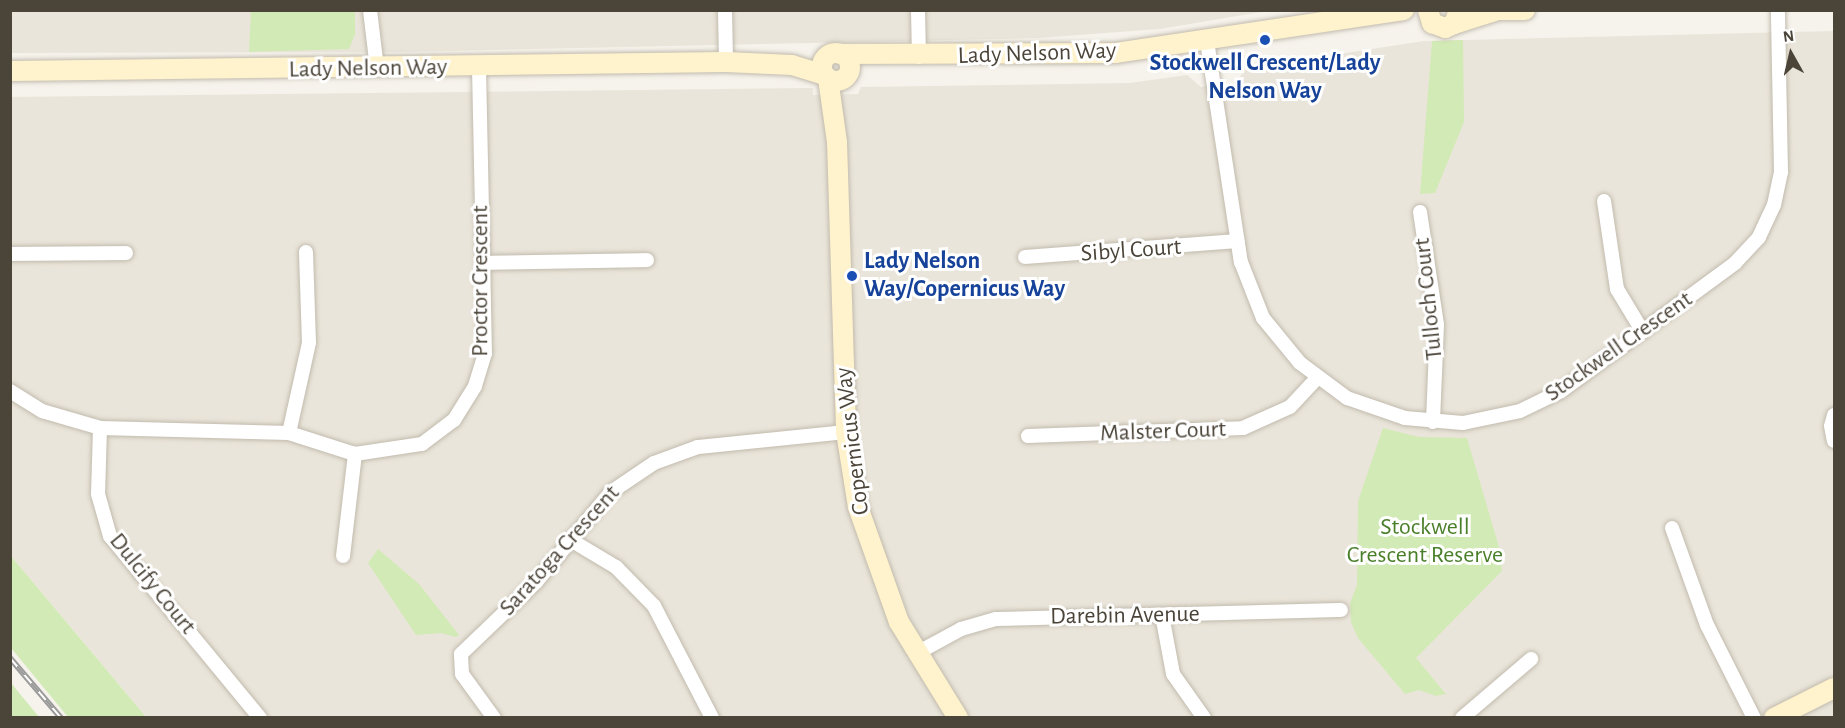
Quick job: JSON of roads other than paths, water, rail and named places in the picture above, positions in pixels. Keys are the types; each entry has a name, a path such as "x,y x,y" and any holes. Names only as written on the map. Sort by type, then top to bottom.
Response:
{"street":[{"path":"370,10 372,69"},
{"path":"725,10 726,62"},
{"path":"918,10 920,57"},
{"name":"Lady Nelson Way","path":"1490,10 1495,11"},
{"name":"Lady Nelson Way","path":"10,70 372,69 726,62 835,55 920,57 1090,55 1397,12 1444,18 1495,11 1525,10"},
{"name":"Stockwell Crescent","path":"1208,40 1237,241 1247,282 1263,318 1317,378 1373,409 1433,422 1484,421 1540,403 1643,332 1742,257 1759,237 1774,205 1782,154 1778,10"},
{"path":"835,55 850,63 837,76"},
{"name":"Lady Nelson Way","path":"726,62 792,65 837,76 898,57"},
{"name":"Proctor Crescent","path":"10,392 42,411 100,428 289,433 355,454 422,444 454,420 475,386 485,354 479,67"},
{"name":"Copernicus Way","path":"837,76 846,432 864,531 884,588 917,653 958,717"},
{"path":"1604,201 1617,289 1643,332"},
{"name":"Tulloch Court","path":"1420,212 1437,332 1433,422"},
{"name":"Sibyl Court","path":"1025,257 1174,249 1237,241"},
{"path":"289,433 309,343 306,252"},
{"path":"10,254 126,254"},
{"path":"483,263 647,260"},
{"name":"Malster Court","path":"1028,436 1243,428 1290,406 1317,378"},
{"path":"1834,415 1831,426 1834,441"},
{"name":"Dulcify Court","path":"100,428 98,494 110,536 260,717"},
{"name":"Saratoga Crescent","path":"494,717 462,674 460,654 536,582 569,539 611,492 677,454 725,442 846,432"},
{"path":"343,556 355,454"},
{"path":"1672,528 1707,625 1754,717"},
{"path":"569,539 616,567 654,606 712,717"},
{"name":"Darebin Avenue","path":"917,653 961,629 996,619 1341,611"},
{"path":"1162,615 1173,674 1204,717"},
{"path":"1462,717 1531,659"},
{"path":"1774,717 1834,688"}],"railway":[{"path":"10,658 61,718"}],"place":[{"name":"Stockwell Crescent/Lady Nelson Way","path":"1265,40"},
{"name":"Lady Nelson Way/Copernicus Way","path":"852,276"}],"park label":[{"name":"Stockwell Crescent Reserve","path":"1425,542"}]}
